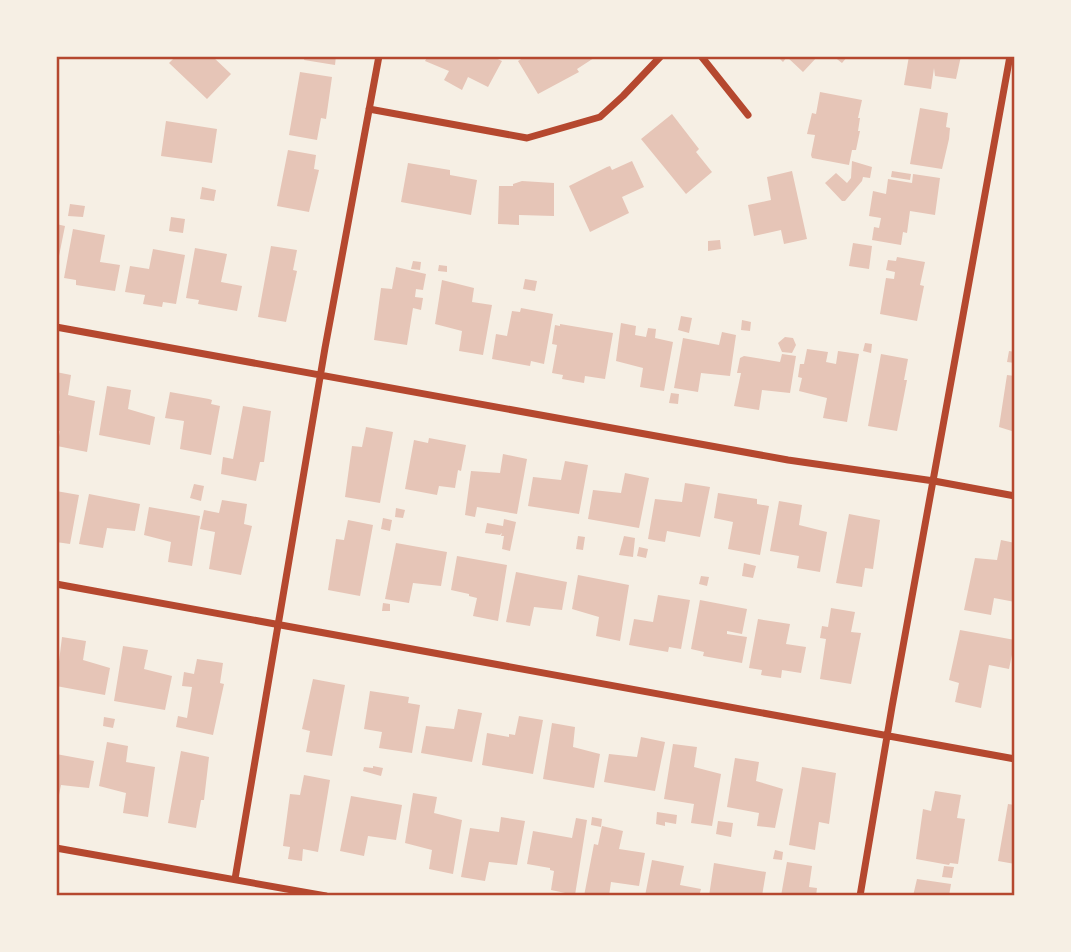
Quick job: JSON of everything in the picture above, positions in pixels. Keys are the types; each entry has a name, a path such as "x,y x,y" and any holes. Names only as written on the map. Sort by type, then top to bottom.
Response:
{"street":[{"path":"234,879 280,624 321,373 379,56"},
{"path":"369,109 527,138 600,117 661,56"},
{"path":"701,56 748,115"},
{"path":"860,896 1010,56"},
{"path":"56,327 321,373 788,460 934,481 1015,496"},
{"path":"56,584 1015,758"},
{"path":"56,848 326,896"}],"building":[{"path":"176,56 212,56 231,74 207,99 169,63"},
{"path":"305,56 336,56 335,65 304,60"},
{"path":"428,56 491,56 502,61 488,87 468,77 462,90 444,80 449,71 425,61"},
{"path":"526,56 597,56 577,69 579,72 538,94 518,61"},
{"path":"777,56 818,56 803,72 787,57 783,62"},
{"path":"833,56 848,56 842,63"},
{"path":"909,56 961,56 956,79 935,76 934,68 931,89 904,85"},
{"path":"300,72 332,77 326,119 321,118 317,140 289,135"},
{"path":"820,92 862,100 858,118 860,131 849,165 812,158 815,135 807,134 812,113 816,114"},
{"path":"920,108 948,113 946,127 950,128 949,139 942,169 910,164"},
{"path":"672,114 699,149 696,152 712,172 686,194 641,139"},
{"path":"166,121 217,129 212,163 161,156"},
{"path":"288,150 316,155 314,169 319,170 309,212 277,206"},
{"path":"632,161 644,187 622,197 629,213 590,232 569,186 607,167 610,166 612,170"},
{"path":"852,161 872,167 870,178 863,177 845,201 842,201 825,183 836,173 847,183 851,178"},
{"path":"408,163 450,170 450,175 477,180 471,215 401,202"},
{"path":"792,171 807,239 784,244 781,230 754,236 748,205 771,200 767,177"},
{"path":"892,171 911,174 910,180 891,177"},
{"path":"913,174 940,178 935,215 910,211 907,233 903,232 901,245 872,240 874,227 879,228 881,218 869,216 873,191 886,194 888,179 912,183"},
{"path":"522,181 554,183 554,216 519,215 519,225 498,224 499,186 513,186"},
{"path":"202,187 216,190 214,201 200,199"},
{"path":"70,204 85,206 83,217 68,216"},
{"path":"171,217 185,219 183,233 169,231"},
{"path":"56,224 65,226 57,266 56,266"},
{"path":"73,229 105,235 100,262 120,265 115,291 76,285 76,280 64,278"},
{"path":"720,240 721,249 708,251 708,241"},
{"path":"853,243 872,246 869,269 849,266"},
{"path":"271,246 297,250 293,270 297,271 286,322 258,317"},
{"path":"195,248 227,254 221,282 242,286 237,311 198,304 199,300 186,298"},
{"path":"153,249 185,255 176,304 163,302 162,307 143,304 145,295 125,292 130,266 149,269"},
{"path":"897,257 925,262 920,285 924,286 917,321 880,314 886,278 894,279 895,272 886,270 888,260 896,261"},
{"path":"413,261 421,262 420,270 411,269"},
{"path":"439,265 447,266 447,272 438,271"},
{"path":"396,267 426,274 423,290 416,289 415,297 423,298 421,310 413,308 407,345 374,340 381,288 392,289"},
{"path":"525,279 537,281 535,291 523,289"},
{"path":"442,280 474,288 472,302 492,305 483,355 459,351 462,331 435,324"},
{"path":"521,308 553,314 544,364 531,361 530,366 492,359 496,334 507,336 512,311 520,312"},
{"path":"681,316 692,318 689,333 678,330"},
{"path":"742,320 751,322 750,331 741,330"},
{"path":"621,323 636,326 635,335 646,337 648,328 656,329 655,338 673,342 664,391 640,387 643,368 616,361"},
{"path":"555,325 613,333 605,379 585,376 584,383 562,379 563,375 552,373 557,345 552,344"},
{"path":"722,332 736,335 730,376 701,373 698,392 674,388 683,338 719,345"},
{"path":"785,337 793,338 796,345 792,353 782,352 778,343"},
{"path":"865,343 872,344 871,353 863,351"},
{"path":"807,349 828,352 826,362 836,364 838,351 859,354 847,422 823,418 827,398 799,391 802,378 798,377 800,364 804,364"},
{"path":"1009,351 1015,352 1015,363 1007,362"},
{"path":"782,354 796,356 790,393 762,390 759,410 734,406 741,373 737,373 740,358 744,356 780,362"},
{"path":"881,354 908,359 904,380 907,380 897,431 868,426"},
{"path":"56,372 71,375 68,395 95,401 87,452 57,446 60,431 56,430"},
{"path":"1007,375 1015,376 1015,432 999,427"},
{"path":"107,386 131,390 128,409 155,417 150,445 99,435"},
{"path":"170,392 209,399 212,400 211,404 220,406 211,455 180,449 184,421 165,418"},
{"path":"671,393 679,394 678,404 669,403"},
{"path":"243,406 271,411 264,462 260,462 256,481 221,474 223,457 233,459"},
{"path":"366,427 393,432 380,503 345,497 352,446 362,447"},
{"path":"429,438 466,445 455,488 439,486 437,495 405,489 414,440 428,443"},
{"path":"503,454 527,459 517,514 477,507 475,517 465,515 471,471 500,473"},
{"path":"565,461 588,465 579,514 528,506 533,477 561,480"},
{"path":"625,473 649,478 639,528 588,519 593,490 621,493"},
{"path":"685,483 710,487 700,537 667,531 665,542 648,539 655,499 682,502"},
{"path":"194,484 204,486 201,501 190,498"},
{"path":"56,491 79,495 70,544 56,542"},
{"path":"718,493 757,499 757,504 769,506 760,555 728,549 733,522 714,518"},
{"path":"89,494 140,504 135,531 107,528 103,548 79,544"},
{"path":"222,500 247,504 244,524 252,526 241,575 209,569 215,532 200,529 204,510 219,513"},
{"path":"779,501 802,505 799,525 827,532 820,572 797,568 799,556 770,551"},
{"path":"149,507 200,516 192,566 168,562 171,542 144,535"},
{"path":"396,508 405,510 403,518 395,517"},
{"path":"849,514 880,520 873,569 865,568 862,587 836,583"},
{"path":"383,518 392,520 390,531 381,529"},
{"path":"504,519 516,522 510,551 502,549 502,533 485,533 487,523 503,526"},
{"path":"348,520 373,525 360,596 328,590 336,539 344,540"},
{"path":"578,536 585,537 583,550 576,549"},
{"path":"624,536 635,538 633,557 619,555"},
{"path":"1001,540 1015,543 1015,602 994,598 991,615 964,610 975,558 997,560"},
{"path":"396,543 447,552 441,586 413,583 409,603 385,599"},
{"path":"639,547 648,549 646,558 637,556"},
{"path":"457,556 507,565 498,621 473,616 477,598 451,590"},
{"path":"744,563 756,566 753,578 742,576"},
{"path":"516,572 567,582 562,610 534,607 530,626 506,622"},
{"path":"578,575 629,585 620,641 596,636 599,617 572,609"},
{"path":"701,576 709,577 707,586 699,584"},
{"path":"658,595 690,600 681,649 669,647 668,652 629,645 634,619 653,622"},
{"path":"700,600 747,609 742,634 727,631 727,634 747,637 742,663 703,656 704,652 691,649"},
{"path":"383,603 390,604 390,611 382,611"},
{"path":"831,608 855,612 851,632 861,633 851,684 820,679 826,639 820,638 822,626 828,627"},
{"path":"758,619 790,624 786,644 806,647 801,673 782,670 781,678 761,675 762,670 749,668"},
{"path":"960,630 1015,640 1009,669 989,665 981,708 955,702 959,683 949,680"},
{"path":"62,637 86,641 83,660 110,668 105,695 56,686"},
{"path":"123,646 148,650 144,669 172,676 165,710 114,701"},
{"path":"197,659 223,663 220,683 224,684 213,735 176,727 178,716 187,718 192,687 182,686 184,672 194,674"},
{"path":"313,679 345,685 332,756 306,752 310,731 302,729"},
{"path":"370,691 409,697 408,703 420,705 412,753 379,748 382,732 364,729"},
{"path":"458,709 482,713 472,762 421,753 426,726 454,729"},
{"path":"519,716 543,720 533,774 482,765 487,733 509,737 509,734 515,735"},
{"path":"104,717 115,719 113,728 103,726"},
{"path":"552,723 575,727 573,747 600,754 594,788 543,779"},
{"path":"641,737 665,742 655,791 604,782 609,754 637,757"},
{"path":"107,742 128,746 126,762 155,767 148,817 123,813 126,793 99,786"},
{"path":"673,744 697,747 694,767 721,774 712,826 691,823 694,804 664,799"},
{"path":"181,751 209,757 204,800 201,800 196,828 168,823"},
{"path":"56,754 94,761 89,788 61,785 57,805"},
{"path":"735,758 759,762 756,781 783,789 775,828 757,826 759,813 727,807"},
{"path":"364,767 383,768 381,776 363,771"},
{"path":"802,767 836,773 829,824 819,822 815,850 789,845"},
{"path":"304,775 330,780 318,852 303,849 302,861 288,859 290,847 283,846 290,794 300,795"},
{"path":"935,791 961,795 957,818 965,819 958,864 916,859 923,809 931,811"},
{"path":"413,793 437,797 434,813 462,820 453,874 429,869 432,850 405,843"},
{"path":"351,796 402,805 396,840 368,836 364,856 340,851"},
{"path":"1008,804 1015,805 1015,864 998,861"},
{"path":"657,812 677,815 676,824 656,824"},
{"path":"501,817 525,821 517,865 489,862 485,881 461,877 470,828 499,832"},
{"path":"592,817 602,819 601,827 591,825"},
{"path":"576,818 587,820 575,895 551,890 554,871 550,868 527,864 533,831 572,838"},
{"path":"718,821 733,823 731,837 716,834"},
{"path":"602,826 623,831 619,849 645,853 639,886 611,882 609,896 584,896 594,844 598,845"},
{"path":"775,850 783,852 782,860 773,859"},
{"path":"652,860 684,866 680,885 701,889 699,896 645,896"},
{"path":"787,862 812,866 809,887 817,888 816,896 781,896"},
{"path":"714,863 766,872 762,896 709,896"},
{"path":"944,866 954,867 952,878 942,877"},
{"path":"917,879 951,884 949,896 913,896"}]}
